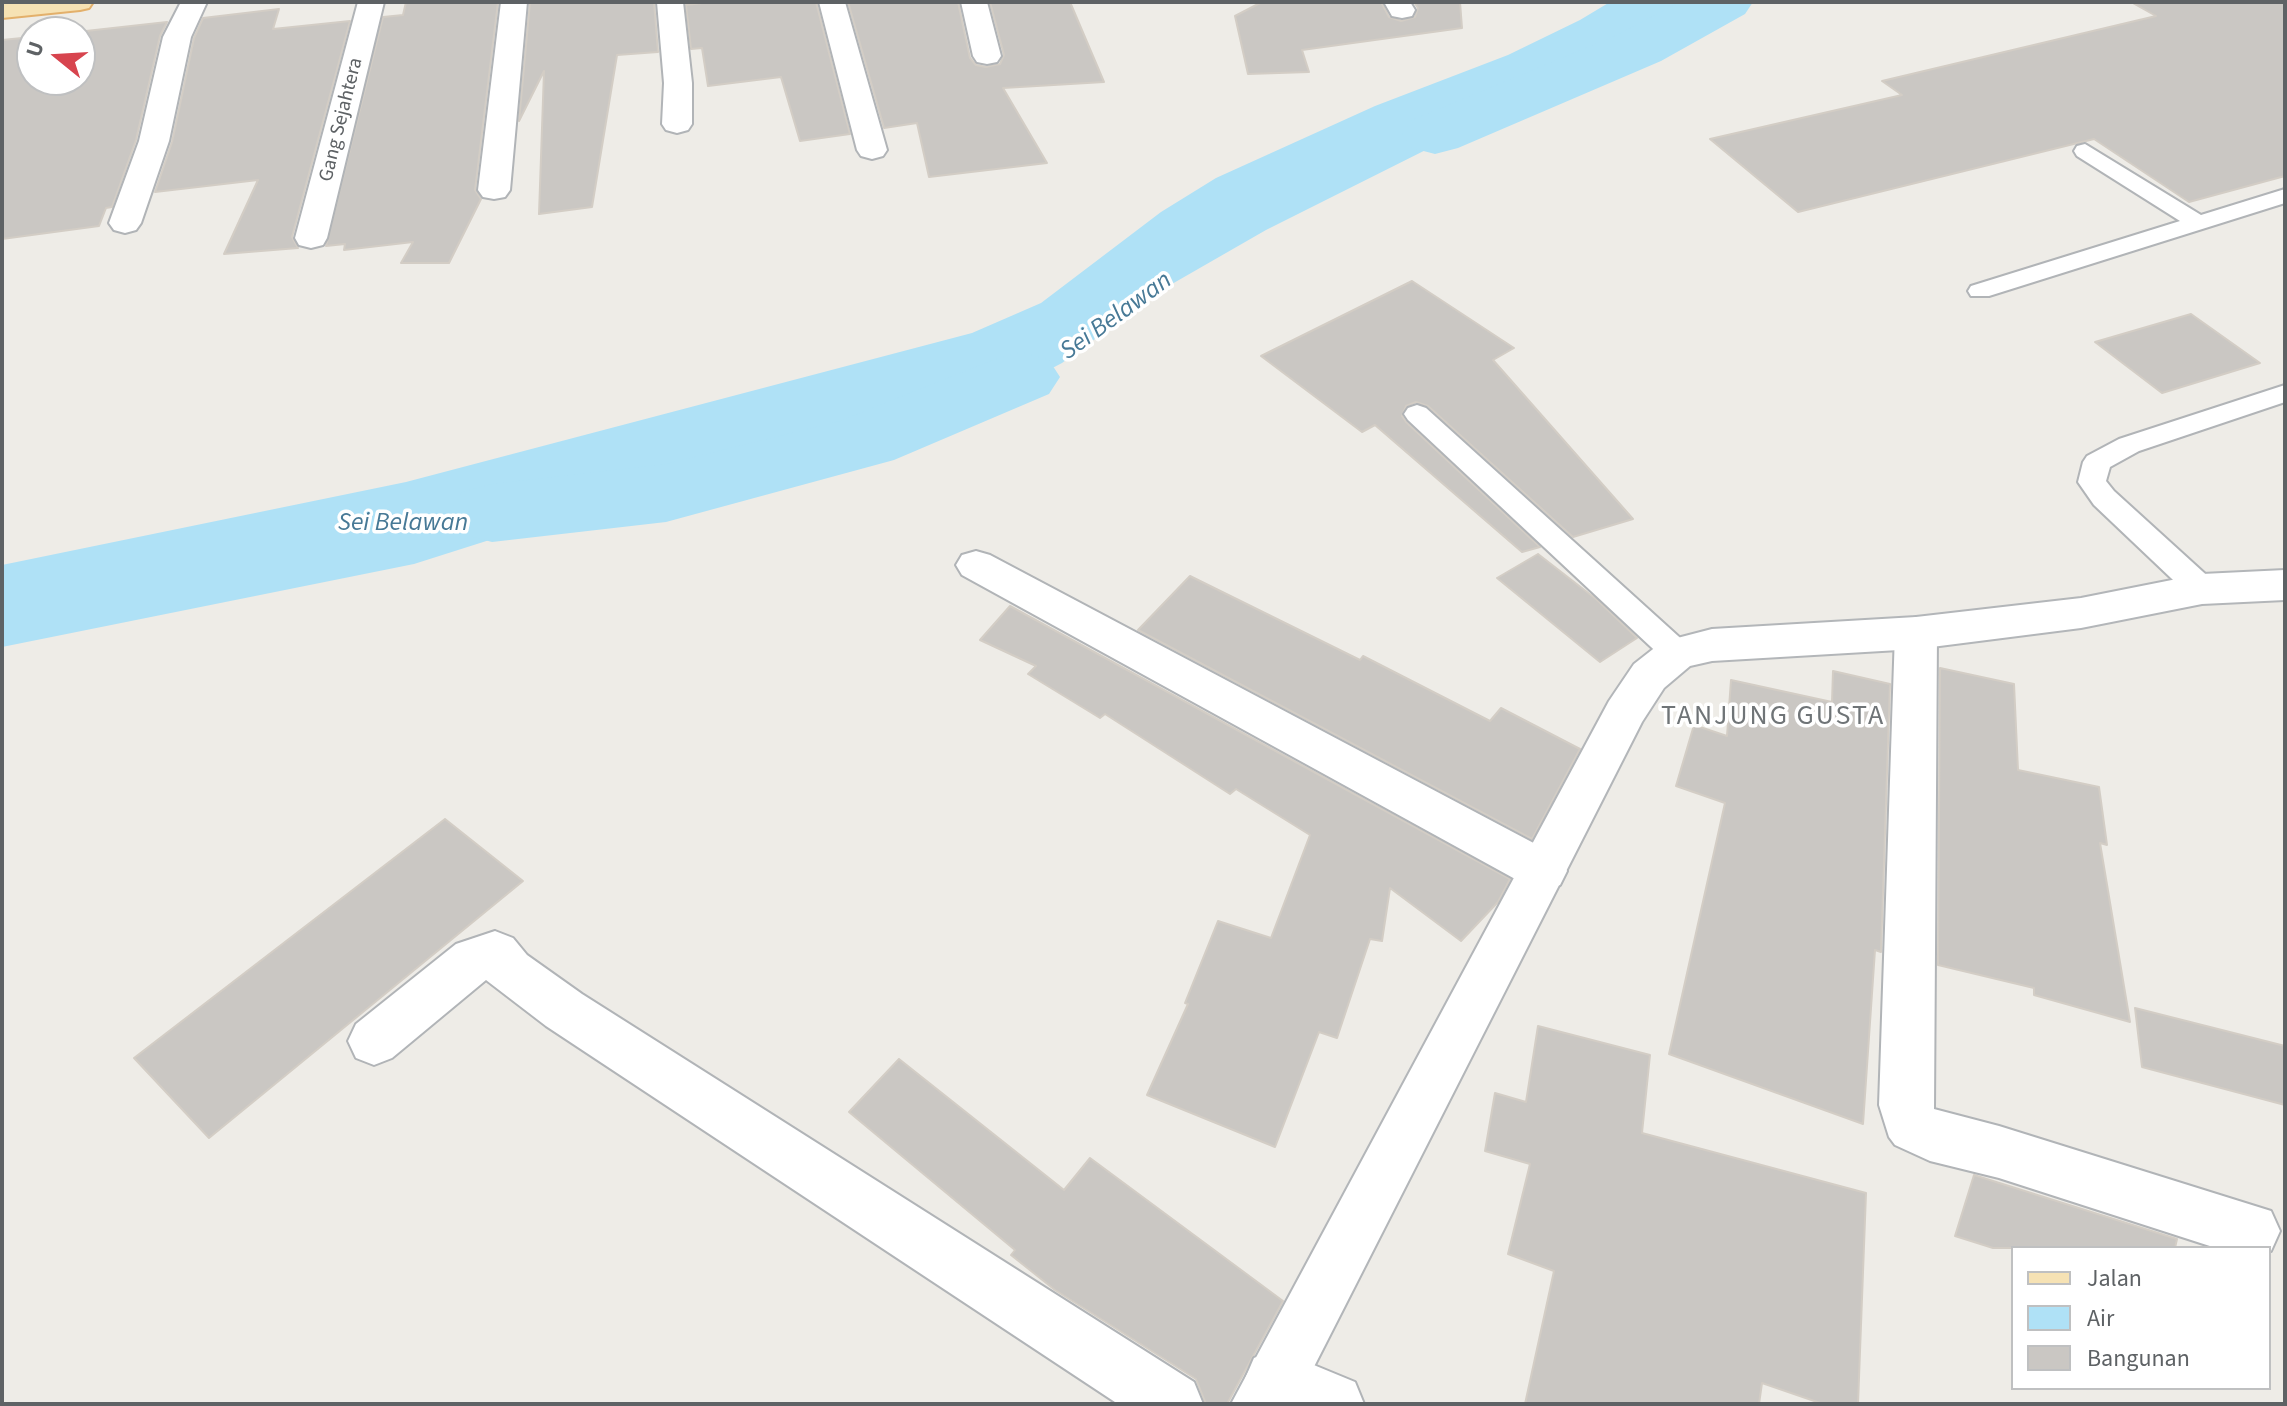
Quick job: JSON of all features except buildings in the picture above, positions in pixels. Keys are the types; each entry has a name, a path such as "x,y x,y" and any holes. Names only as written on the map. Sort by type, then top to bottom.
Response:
{"main road":[{"path":"2,10 80,2"}],"street":[{"path":"125,223 154,141 177,37 194,2"},
{"name":"Gang Sejahtera","path":"311,238 371,2"},
{"path":"494,190 514,2"},
{"path":"670,2 678,83 677,124"},
{"path":"832,2 872,150"},
{"path":"974,2 987,56"},
{"path":"976,565 1543,871"},
{"path":"1333,1404 1269,1392 1625,713 1649,676 1677,653 1712,645 1916,633 2081,613 2202,589 2285,585"},
{"path":"1916,633 1908,1119 1914,1127 1930,1135 1999,1152 2251,1231"},
{"path":"374,1041 474,960 495,953 509,971 564,1010 1172,1404"}],"lane":[{"path":"2085,151 2200,224"},
{"path":"1980,291 2285,196"},
{"path":"2202,589 2104,498 2092,482 2097,462 2129,445 2285,393"},
{"path":"1417,414 1677,653"}],"water":[{"name":"Sei Belawan","path":"1610,2 1721,2 1266,230 1165,288 1062,363 997,397 904,426 650,489 414,564 2,647 2,565 406,482 972,333 1041,303 1161,212 1216,178 1375,106 1508,55"}],"waterway":[{"name":"Sei Belawan","path":"1435,134 1639,48 1724,2"},
{"name":"Sei Belawan","path":"492,513 666,493 865,441 1021,377"}],"district":[{"name":"TANJUNG GUSTA","path":"1773,718"}]}
